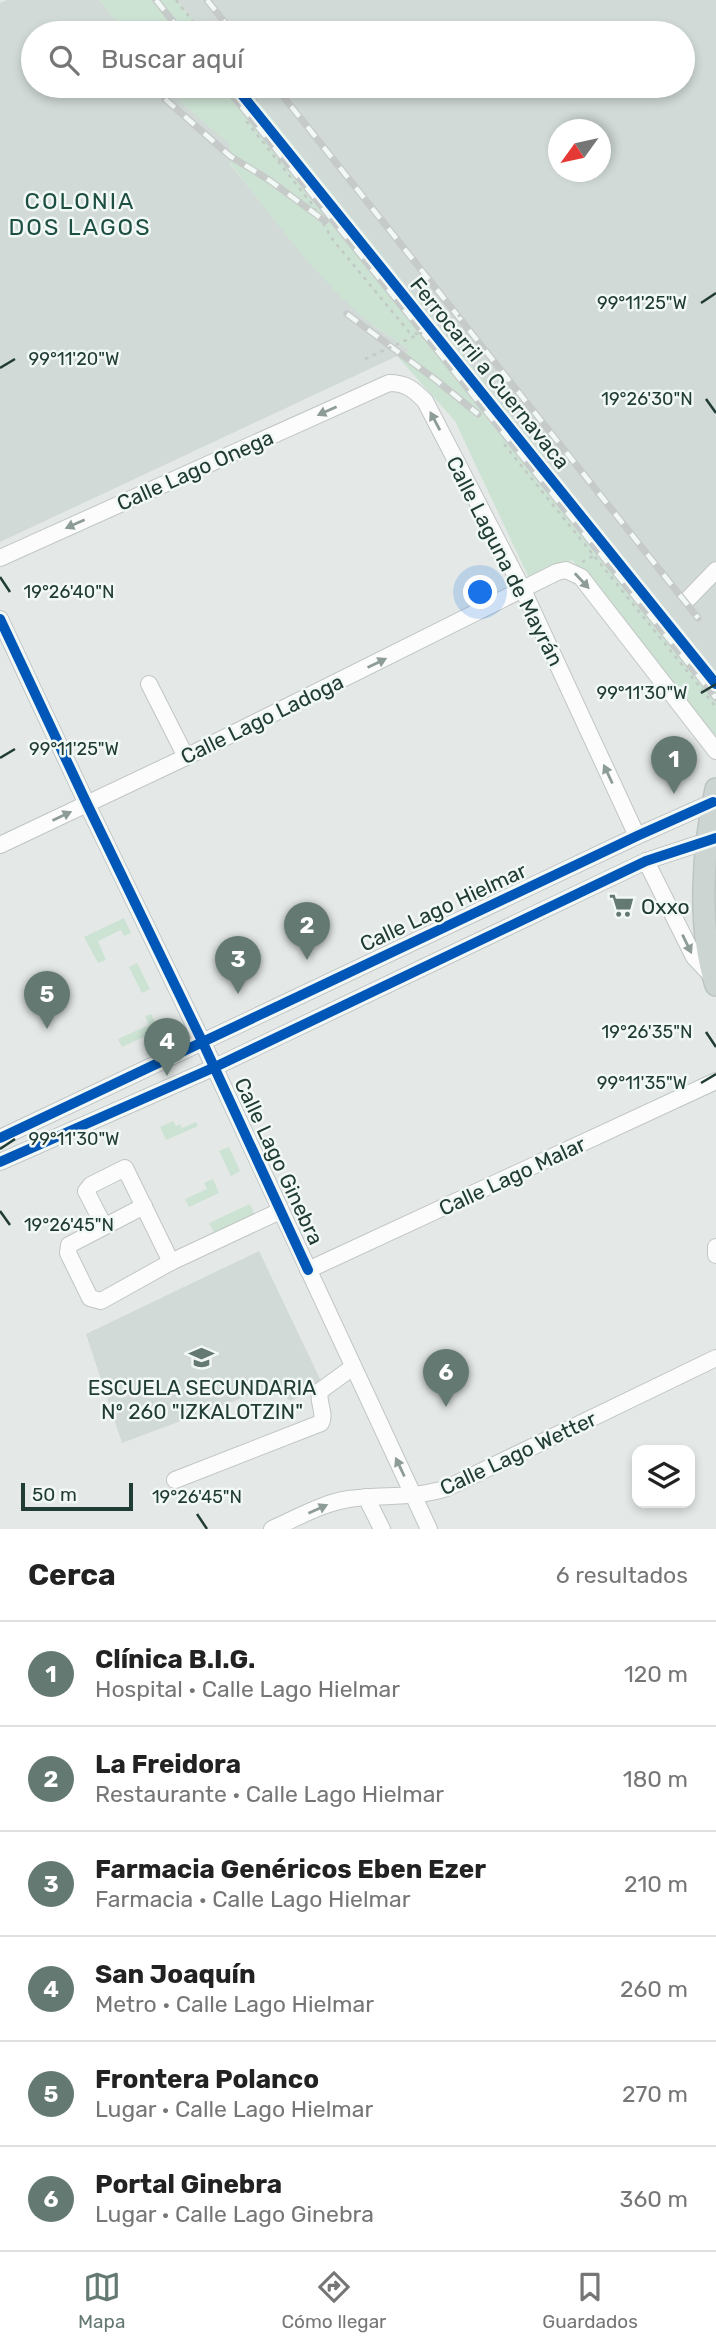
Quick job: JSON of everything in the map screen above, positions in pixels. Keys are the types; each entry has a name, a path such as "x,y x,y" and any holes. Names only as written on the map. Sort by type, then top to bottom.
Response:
{"main road":[{"path":"715,795 704,923 715,980"}],"street":[{"name":"Calle Lago Onega","path":"0,558 389,383"},
{"name":"Calle Laguna de Mayrán","path":"389,383 402,383 414,389 425,401 523,590 637,836"},
{"path":"689,598 716,570"},
{"name":"Calle Lago Ladoga","path":"0,845 186,757 557,572 574,572 581,577 716,751"},
{"name":"Calle Lago Ginebra","path":"0,619 215,1067 429,1529"},
{"path":"149,684 186,757"},
{"name":"Calle Lago Hielmar","path":"0,1138 637,836 715,795"},
{"path":"0,1162 215,1067 646,861 712,838"},
{"path":"646,861 694,957 715,980"},
{"name":"Calle Lago Malar","path":"308,1270 716,1081"},
{"path":"104,1226 86,1191 91,1185 125,1168 171,1262"},
{"path":"144,1206 73,1241 68,1248 90,1298 101,1301 171,1262 280,1210"},
{"path":"716,1247 716,1255"},
{"name":"Calle Lago Wetter","path":"272,1529 329,1504 366,1497 414,1496 447,1488 716,1358"},
{"path":"174,1480 321,1423 323,1419 318,1398 320,1391 354,1367"},
{"path":"366,1497 382,1529"}],"path":[{"path":"166,0 183,21"},
{"path":"176,0 193,21"},
{"path":"244,98 262,120"},
{"path":"254,98 258,103 247,122 311,203 333,240 409,332 439,339"},
{"path":"287,151 312,182"},
{"path":"275,158 304,172"},
{"path":"365,359 463,314"},
{"path":"516,435 503,443 716,707"}],"shaded area":[{"path":"7,0 99,0 116,21 21,21 21,98 178,98 230,144 230,164 294,244 375,327 410,350 0,542 0,3"},
{"path":"177,0 716,0 716,672 256,98 695,98 695,21 194,21"},
{"name":"ESCUELA SECUNDARIA Nº 260 \"IZKALOTZIN\"","path":"259,1251 322,1383 291,1401 269,1388 122,1443 86,1334"}],"green space":[{"path":"99,0 177,0 194,21 116,21"},
{"path":"178,98 256,98 716,672 716,736 572,560 529,578 455,421 397,356 410,350 360,315 329,285 230,163 229,144"},
{"path":"124,918 131,933 124,936 121,930 98,941 106,960 98,963 84,937"},
{"path":"137,963 150,989 142,993 129,967"},
{"path":"151,1014 159,1030 122,1047 118,1039 149,1025 145,1016"},
{"path":"173,1121 176,1126 180,1124 182,1128 196,1122 198,1126 166,1140 160,1127"},
{"path":"229,1147 240,1171 231,1176 219,1151"},
{"path":"213,1179 219,1193 189,1207 185,1199 207,1189 204,1183"},
{"path":"250,1204 255,1216 215,1235 209,1223"}],"railway":[{"path":"156,0 173,21"},
{"path":"207,0 224,21"},
{"path":"235,98 716,698"},
{"path":"285,98 698,618"},
{"path":"165,99 230,156 269,180 325,221"},
{"path":"347,314 478,414"}],"cycle path":[{"name":"Ferrocarril a Cuernavaca","path":"245,98 716,684"},
{"path":"0,619 203,1043 308,1270"},
{"path":"0,1138 713,802"},
{"path":"0,1162 215,1067 646,861 716,838"}],"place":[{"name":"Clínica B.I.G.","path":"674,794"},
{"name":"Oxxo","path":"621,906"},
{"name":"La Freidora","path":"307,960"},
{"name":"Farmacia Genéricos Eben Ezer","path":"238,994"},
{"name":"Frontera Polanco","path":"47,1029"},
{"name":"San Joaquín","path":"167,1076"},
{"name":"ESCUELA SECUNDARIA Nº 260 \"IZKALOTZIN\"","path":"202,1358"},
{"name":"Portal Ginebra","path":"446,1407"}],"district":[{"name":"COLONIA DOS LAGOS","path":"80,214"}]}
